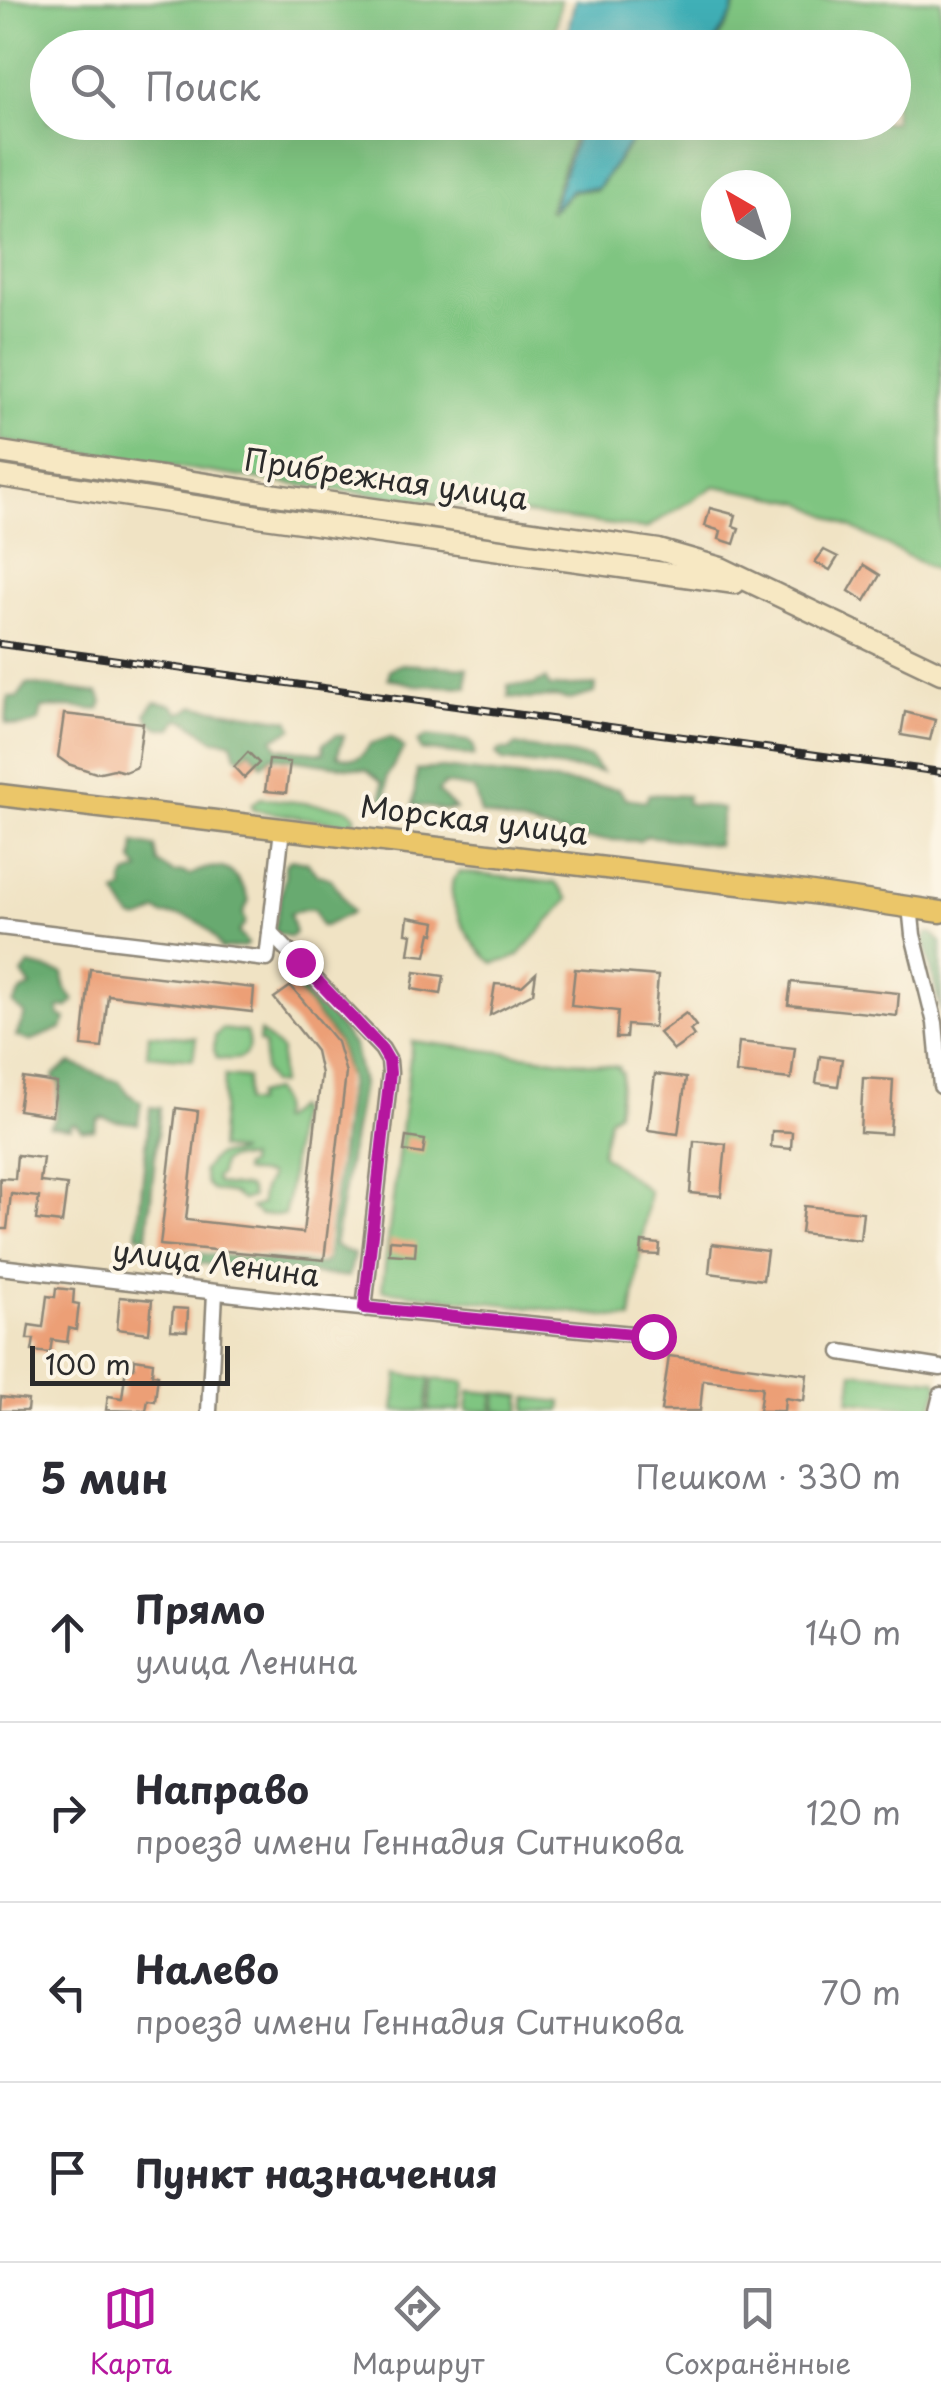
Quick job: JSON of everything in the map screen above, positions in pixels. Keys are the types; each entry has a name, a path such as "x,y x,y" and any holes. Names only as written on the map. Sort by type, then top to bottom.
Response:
{"main road":[{"name":"Прибрежная улица","path":"0,452 659,550 721,568 941,673"},
{"name":"Прибрежная улица","path":"0,476 757,586"},
{"name":"Морская улица","path":"0,795 448,847 941,912"},
{"path":"910,906 941,900"}],"street":[{"path":"0,927 267,960 282,830"},
{"path":"910,906 913,935 935,1023 941,1086"},
{"path":"270,932 389,1061 364,1308"},
{"name":"улица Ленина","path":"0,1267 664,1337"},
{"path":"209,1411 215,1292"},
{"path":"841,1352 941,1368"},
{"path":"936,1411 941,1394"}],"green space":[{"path":"0,0 561,0 555,30 30,30 30,140 572,140 549,210 552,212 573,191 597,190 633,140 911,140 911,30 723,30 737,0 941,0 941,573 801,502 715,486 645,529 283,483 0,441"},
{"path":"402,664 467,668 467,687 415,685 388,678 390,669"},
{"path":"545,679 550,687 595,685 594,693 570,700 509,697 508,685 533,685"},
{"path":"27,684 98,693 103,703 99,710 42,708 35,723 6,723 8,697 17,698"},
{"path":"155,702 172,705 179,713 194,706 289,720 293,728 273,739 278,748 324,753 323,744 337,735 344,736 337,756 356,758 370,744 391,737 404,748 387,776 387,797 395,807 391,814 382,802 382,782 367,770 272,756 262,765 250,750 240,758 232,742 215,740 188,722 178,719 172,728 160,728 149,721 146,713"},
{"path":"427,736 469,741 474,756 421,750 418,742"},
{"path":"515,745 590,758 602,772 503,761 496,754"},
{"path":"443,768 619,789 625,798 646,801 649,794 687,796 686,803 723,809 717,845 647,836 640,841 584,839 481,814 474,789 445,784 438,792 456,809 413,805 417,770"},
{"path":"261,798 346,808 354,813 356,821 346,824 253,810 252,804"},
{"path":"135,843 155,847 158,863 174,873 190,875 219,867 233,874 249,900 239,933 248,944 221,949 205,926 182,916 157,911 142,919 132,918 116,894 124,889 127,875 140,870 133,861"},
{"path":"291,859 307,862 317,874 331,879 353,912 321,926 314,909 304,909 290,914 295,933 290,937 274,932 285,865"},
{"path":"460,872 555,883 569,899 519,955 493,963 471,939 454,905 452,883"},
{"path":"927,933 941,942 941,1013 924,939"},
{"path":"29,965 63,973 65,987 74,1001 59,1008 59,1016 66,1019 62,1028 30,1041 16,1036 25,1014 13,1004 22,991 31,987 22,974"},
{"path":"303,980 354,1046 362,1084 334,1246 354,1254 349,1277 159,1260 161,1250 322,1265 327,1260 349,1079 337,1041 294,986"},
{"path":"222,1029 246,1032 247,1053 232,1059 217,1058 215,1036"},
{"path":"260,1032 281,1050 280,1084 271,1084 264,1070"},
{"path":"149,1034 196,1038 193,1059 147,1055"},
{"path":"412,1041 619,1067 622,1072 617,1112 609,1118 601,1154 649,1191 631,1319 382,1290"},
{"path":"71,1063 119,1081 141,1102 138,1124 103,1117 94,1130 82,1130 75,1123 70,1128 49,1126 55,1119 60,1083 53,1078 54,1074"},
{"path":"225,1076 247,1078 245,1102 255,1103 256,1095 273,1091 280,1105 278,1120 295,1107 297,1111 284,1215 260,1215 251,1208 262,1204 269,1179 268,1175 243,1172 248,1159 230,1158 222,1163 215,1178 217,1183 249,1188 252,1197 242,1200 234,1194 212,1190 206,1183 203,1171 213,1159 240,1152 219,1148"},
{"path":"150,1107 160,1108 147,1237 137,1236"},
{"path":"853,1372 936,1380 939,1385 931,1410 849,1401"},
{"path":"398,1374 430,1378 426,1411 394,1411"},
{"path":"433,1379 465,1382 461,1411 429,1411"},
{"path":"469,1391 494,1393 492,1411 467,1411"},
{"path":"497,1393 522,1396 521,1411 495,1411"},
{"path":"528,1398 562,1402 561,1411 526,1411"}],"water":[{"path":"575,0 735,0 722,30 569,30"},
{"path":"575,140 632,140 597,188 572,189 552,210"}],"building":[{"path":"710,508 736,515 733,526 739,528 734,544 719,539 721,531 705,526"},
{"path":"824,550 838,557 830,570 815,562"},
{"path":"864,565 880,575 865,601 849,591"},
{"path":"905,712 935,720 930,740 901,735"},
{"path":"64,714 143,723 137,767 125,772 114,769 96,773 58,757"},
{"path":"248,752 259,763 244,778 234,767"},
{"path":"269,760 290,762 286,793 265,791"},
{"path":"408,917 436,922 426,956 409,954 412,934 406,933"},
{"path":"90,969 254,988 252,1012 108,995 102,1048 82,1046"},
{"path":"575,969 658,976 654,1027 627,1025 626,1038 616,1038 618,1011 571,1006"},
{"path":"415,972 444,976 441,994 412,989"},
{"path":"536,973 533,993 490,1015 495,984 522,986"},
{"path":"791,982 899,993 897,1016 788,1005"},
{"path":"291,986 337,1042 346,1073 324,1260 160,1245 176,1108 198,1111 186,1220 303,1233 321,1074 316,1051 274,998"},
{"path":"686,1013 696,1026 690,1030 694,1036 674,1050 659,1033"},
{"path":"739,1042 795,1048 791,1079 736,1073"},
{"path":"820,1056 842,1059 838,1086 816,1083"},
{"path":"655,1074 686,1078 678,1134 648,1130"},
{"path":"23,1078 57,1083 52,1115 18,1110"},
{"path":"863,1078 893,1080 890,1134 860,1132"},
{"path":"772,1131 792,1132 791,1149 771,1147"},
{"path":"406,1137 425,1140 423,1154 404,1151"},
{"path":"694,1141 726,1144 721,1196 690,1193"},
{"path":"17,1155 43,1158 40,1182 67,1185 62,1223 36,1220 39,1197 11,1194 7,1229 0,1229 0,1178 15,1179"},
{"path":"804,1206 863,1212 860,1240 801,1233"},
{"path":"390,1240 416,1242 415,1256 389,1254"},
{"path":"642,1242 660,1244 659,1255 641,1254"},
{"path":"712,1244 767,1251 763,1280 709,1273"},
{"path":"56,1288 74,1290 73,1303 79,1304 76,1330 69,1328 67,1342 52,1340 50,1353 32,1351 34,1339 27,1339 29,1325 43,1327 47,1296 55,1297"},
{"path":"120,1297 152,1300 149,1333 117,1329"},
{"path":"173,1308 188,1309 187,1331 171,1330"},
{"path":"669,1356 807,1374 804,1401 785,1398 784,1411 759,1411 762,1387 703,1380 700,1411 661,1411"},
{"path":"135,1359 153,1362 152,1374 158,1375 155,1401 148,1400 146,1411 106,1410 108,1396 122,1398 126,1367 134,1368"},
{"path":"1,1397 28,1400 27,1411 0,1411"}],"railway":[{"path":"0,644 941,772"}],"route":[{"path":"300,962 389,1061 364,1308 653,1336"}]}
